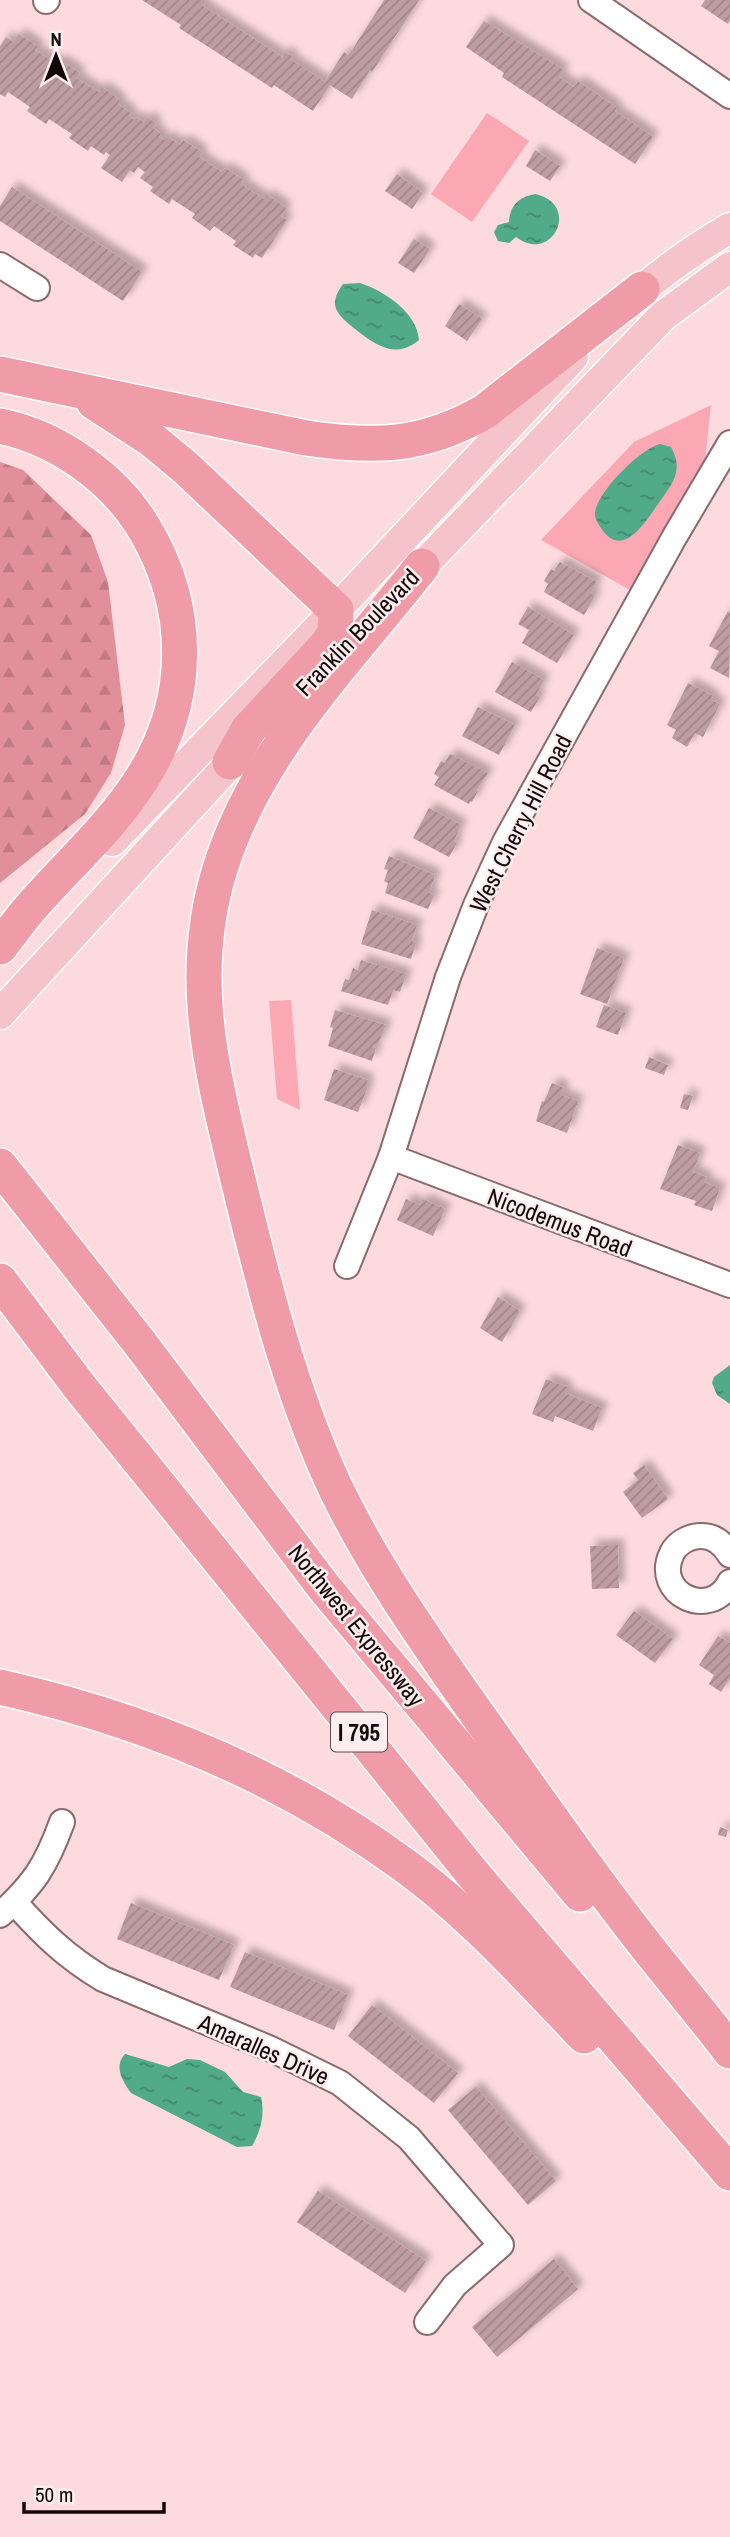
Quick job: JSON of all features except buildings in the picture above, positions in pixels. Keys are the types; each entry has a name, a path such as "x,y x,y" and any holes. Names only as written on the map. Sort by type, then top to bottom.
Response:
{"highway":[{"path":"0,374 306,438 346,444 382,445 410,441 451,429 484,412 642,289"},
{"path":"68,388 115,414 186,468 336,610 335,633 327,645 248,730 230,762"},
{"path":"0,426 39,439 72,456 104,479 134,512 167,573 180,638 179,678 172,711 160,745 141,780 108,824 32,906 0,947"},
{"path":"422,566 297,722 255,789 238,823 214,891 202,965 205,1032 211,1069 253,1241 291,1376 336,1488 370,1553 421,1635 583,1863 730,2051"},
{"path":"0,1144 139,1342"},
{"name":"Northwest Expressway","path":"0,1166 139,1342 323,1586 523,1828 730,2070"},
{"name":"I 795","path":"0,1281 79,1386 447,1841 730,2173"},
{"path":"0,1687 138,1725 198,1748 311,1804 405,1866 500,1948 730,2193"}],"main road":[{"name":"Franklin Boulevard","path":"0,957 336,610 574,356 642,289 730,228"},
{"name":"Franklin Boulevard","path":"0,1014 230,762 663,316 730,267"}],"street":[{"path":"591,0 730,96"},
{"path":"0,265 37,288"},
{"name":"West Cherry Hill Road","path":"347,1266 391,1157 448,977 476,905 505,842 730,443"},
{"name":"Nicodemus Road","path":"391,1157 730,1285"},
{"path":"729,1586 721,1595 710,1600 699,1601 685,1597 672,1585 668,1563 674,1549 695,1536 707,1536 717,1540 730,1555"},
{"path":"7,1909 35,1881 50,1855 62,1822"},
{"name":"Amaralles Drive","path":"7,1909 72,1960 103,1979 307,2065 340,2083 409,2138 501,2245 455,2286 427,2322"}],"green space":[{"path":"0,462 23,470 91,535 108,582 125,725 111,773 85,814 0,883"}],"shaded area":[{"path":"487,113 529,141 472,222 431,194"},
{"path":"711,405 705,459 630,590 541,540 634,442"},
{"path":"291,1000 300,1110 277,1099 269,1001"}],"water":[{"path":"535,194 549,200 557,209 557,230 541,244 529,244 516,237 509,243 498,241 494,232 498,225 509,222 513,207 520,200"},
{"path":"360,283 379,291 398,304 412,320 419,340 402,349 386,348 370,340 343,319 335,304 338,292 343,284"},
{"path":"660,444 671,447 676,461 676,473 671,484 636,532 619,541 610,538 595,516 600,499 632,461"},
{"path":"730,1365 730,1404 717,1395 712,1383 714,1377"},
{"path":"125,2054 169,2067 187,2059 200,2060 225,2072 243,2092 261,2097 261,2122 252,2146 237,2147 131,2093 122,2079 120,2069 121,2059"}]}
